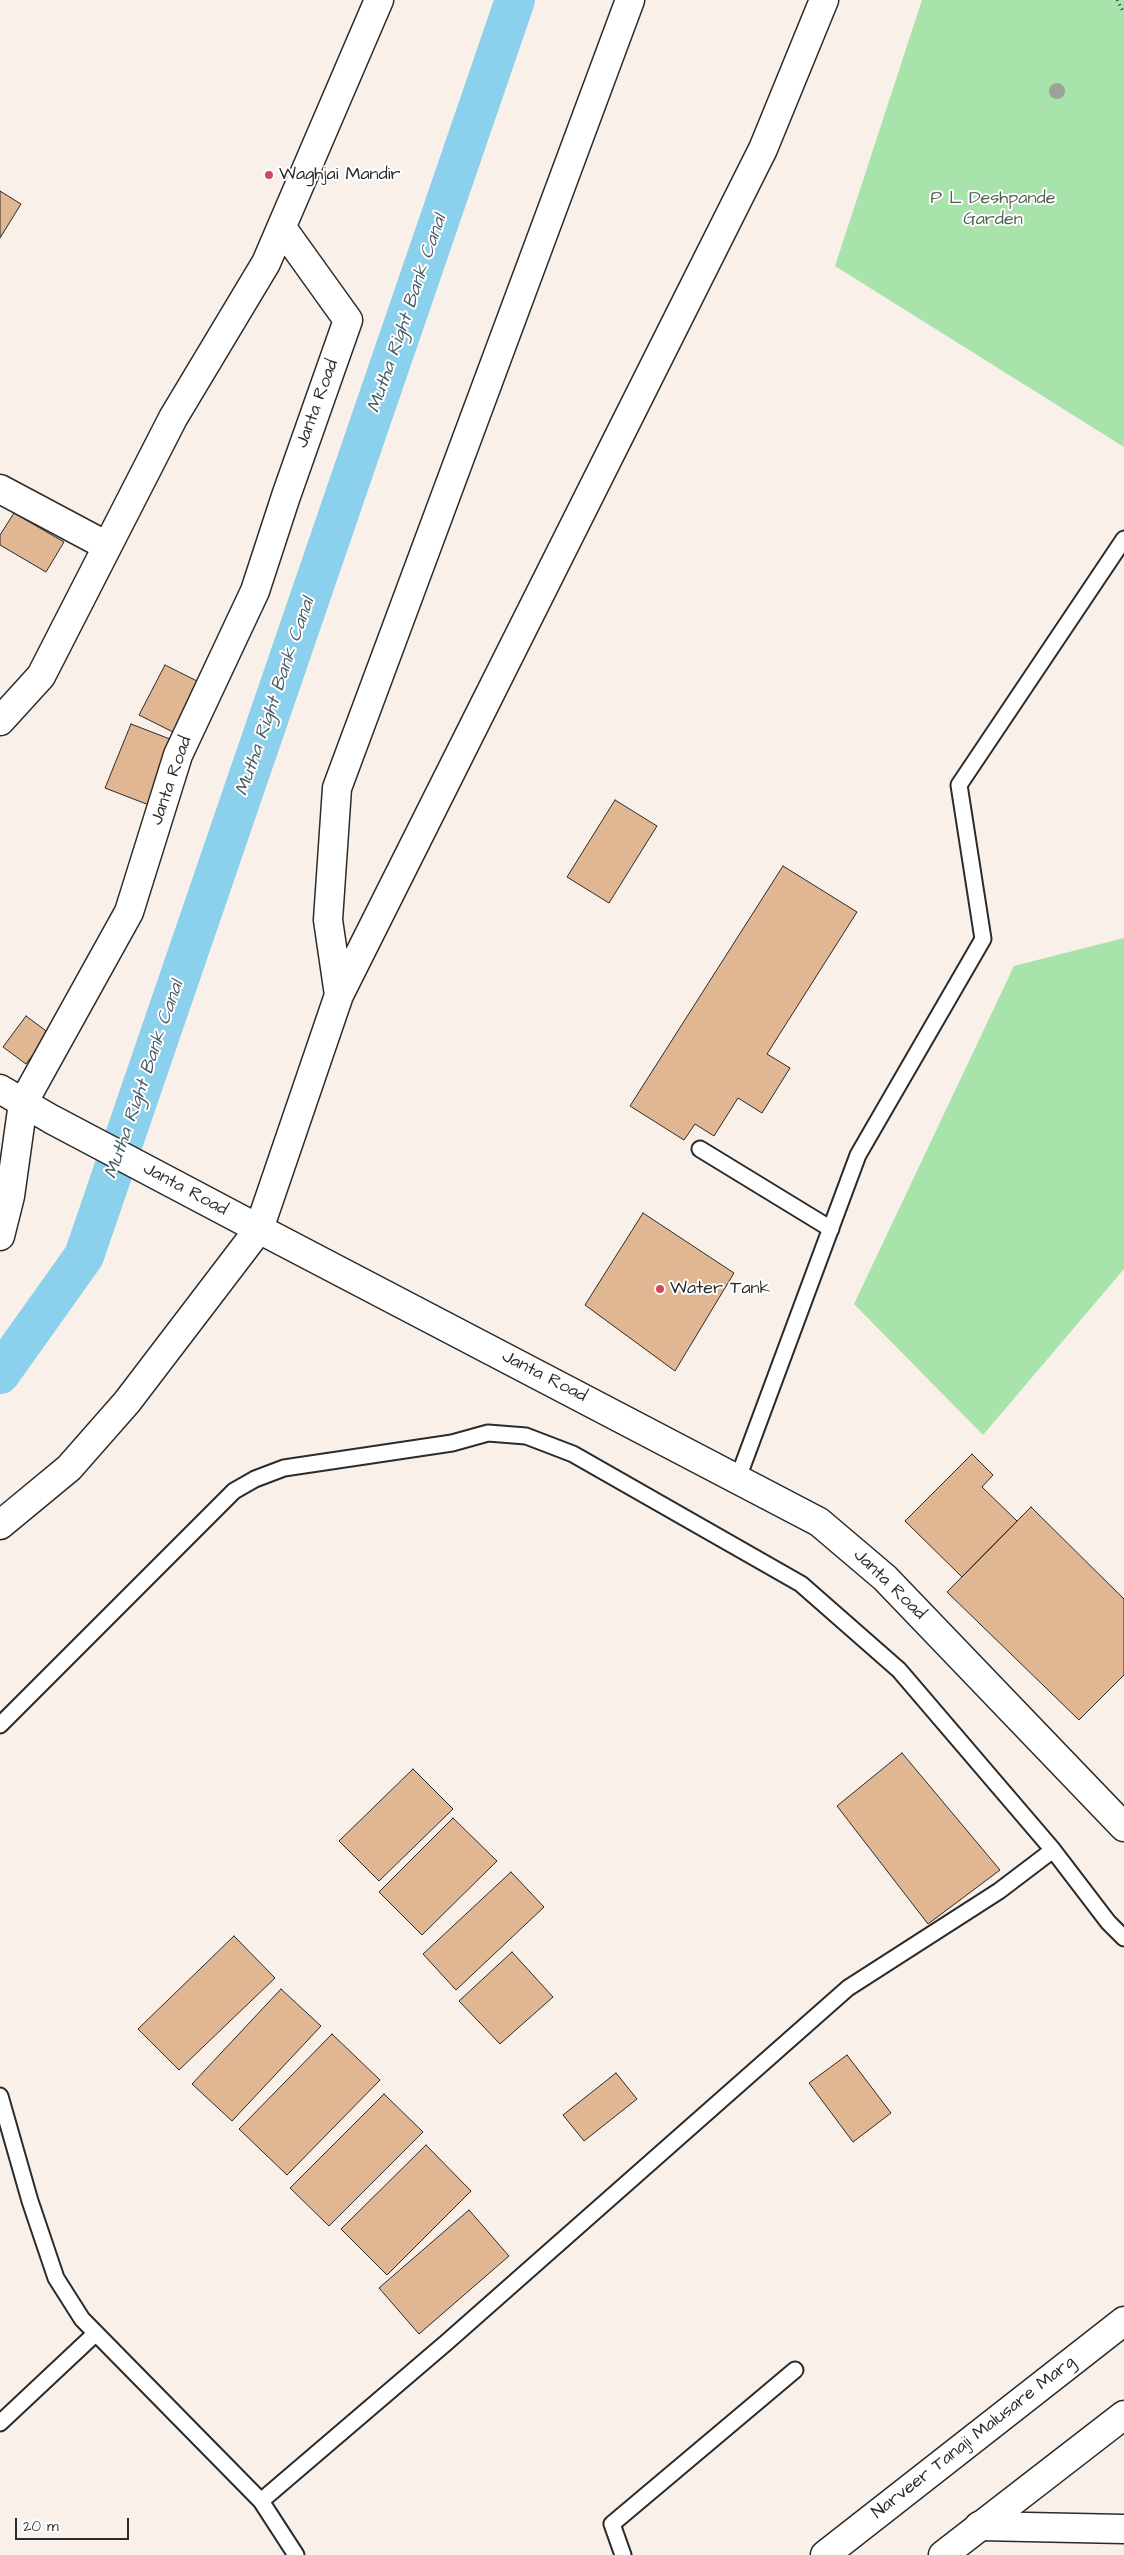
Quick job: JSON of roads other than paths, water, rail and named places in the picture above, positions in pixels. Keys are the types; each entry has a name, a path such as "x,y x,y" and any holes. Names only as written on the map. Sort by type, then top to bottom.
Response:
{"street":[{"path":"0,721 41,676 173,418 266,263 379,0"},
{"path":"339,995 328,920 337,788 630,0"},
{"path":"0,1525 69,1468 127,1402 259,1229 339,995 764,149 824,0"},
{"name":"Janta Road","path":"282,228 348,320 286,496 255,591 178,755 129,912 23,1103 228,1213 819,1522 885,1578 1124,1827"},
{"path":"0,489 107,546"},
{"path":"0,1089 23,1103 10,1196 0,1236"},
{"name":"Narveer Tanaji Malusare Marg","path":"825,2555 1124,2321"},
{"path":"943,2555 1124,2415"},
{"path":"979,2526 1124,2529"}],"lane":[{"path":"738,1478 858,1155 984,940 959,785 1124,539"},
{"path":"700,1149 831,1229"},
{"path":"0,1725 234,1491 255,1479 284,1468 452,1443 488,1433 526,1436 573,1454 801,1584 899,1670 1053,1850 1108,1922 1124,1938"},
{"path":"261,2501 447,2342 848,1988 999,1890 1053,1850"},
{"path":"0,2096 30,2201 56,2278 82,2319 261,2501 296,2555"},
{"path":"0,2423 96,2333"},
{"path":"623,2555 612,2524 795,2370"}],"waterway":[{"name":"Mutha Right Bank Canal","path":"0,1374 84,1256 515,0"}],"place":[{"name":"Waghjai Mandir","path":"269,175"},
{"name":"Water Tank","path":"660,1289"}],"park label":[{"name":"P L Deshpande Garden","path":"993,209"}]}
